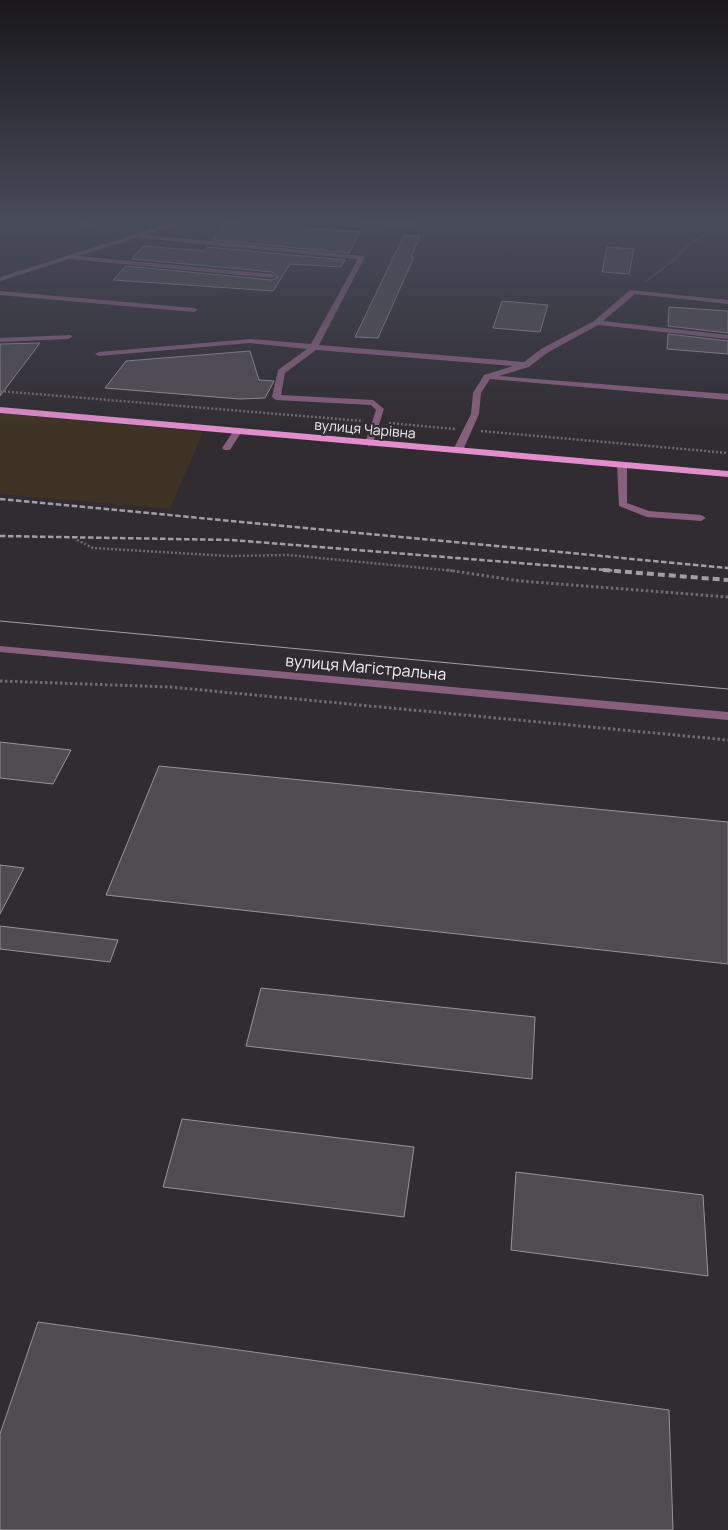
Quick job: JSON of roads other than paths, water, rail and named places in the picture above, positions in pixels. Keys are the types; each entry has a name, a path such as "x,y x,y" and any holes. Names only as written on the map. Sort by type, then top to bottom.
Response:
{"main road":[{"name":"вулиця Чарівна","path":"0,410 728,474"}],"street":[{"path":"344,290 314,347 281,372 276,397 373,402 380,408 369,443"},
{"path":"458,450 475,414 478,393 486,377 526,365 544,351 597,323 633,292 728,302"},
{"path":"0,293 194,310"},
{"path":"597,323 728,337"},
{"path":"0,340 68,337"},
{"path":"99,354 250,341 526,365"},
{"path":"486,377 728,397"},
{"path":"227,448 238,431"},
{"path":"622,465 622,504 647,514 702,518"},
{"name":"вулиця Магістральна","path":"0,650 728,716"}],"tram line":[{"path":"0,621 728,689"}],"railway":[{"path":"0,499 728,568"},
{"path":"0,536 232,540 619,571"},
{"path":"603,570 728,580"}]}
